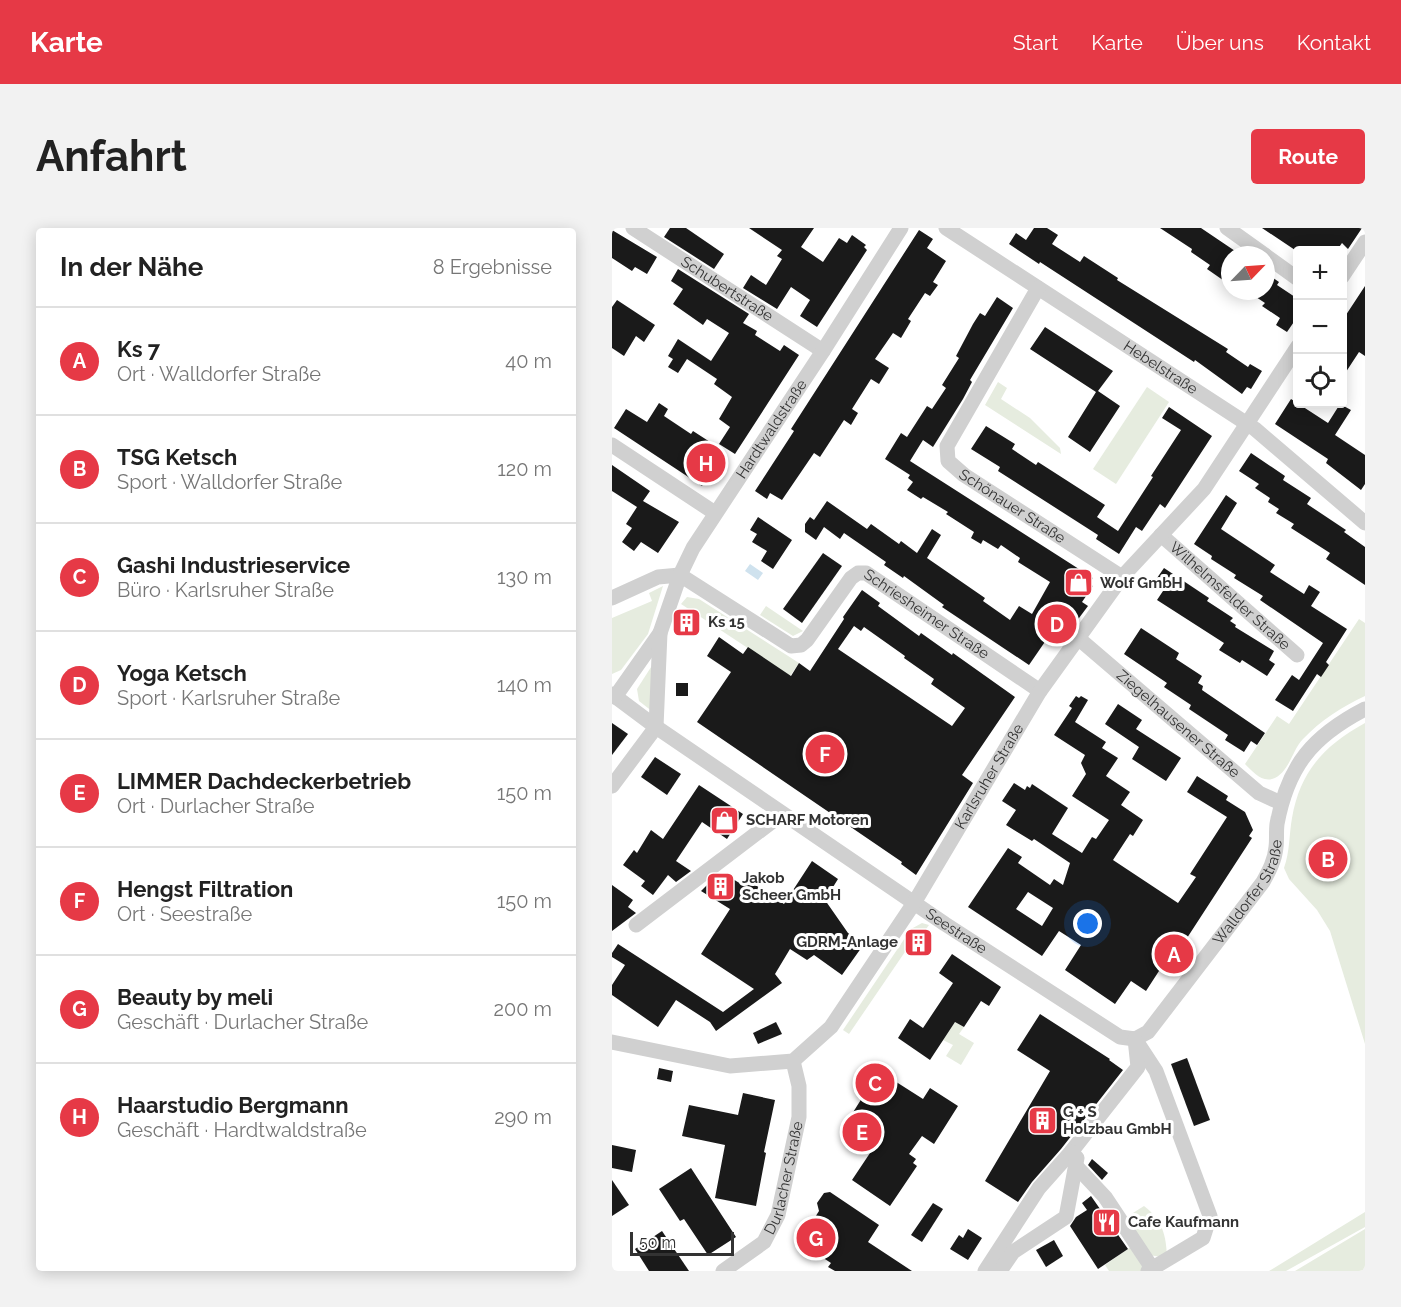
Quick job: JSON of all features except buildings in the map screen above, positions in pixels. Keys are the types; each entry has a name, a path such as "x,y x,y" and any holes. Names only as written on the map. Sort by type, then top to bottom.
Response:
{"street":[{"name":"Schubertstraße","path":"633,228 823,351"},
{"name":"Hardtwaldstraße","path":"614,695 660,633 680,575 693,549 901,228"},
{"name":"Hebelstraße","path":"946,228 1247,424 1362,515"},
{"path":"1227,228 1251,246"},
{"path":"1347,269 1365,242"},
{"path":"1275,263 1293,276"},
{"name":"Schönauer Straße","path":"1038,288 947,446 948,460 964,475 1122,577"},
{"name":"Karlsruher Straße","path":"793,1061 831,1027 914,903 1040,691 1122,577 1204,489 1293,354"},
{"path":"612,446 716,513"},
{"name":"Wilhelmsfelder Straße","path":"1161,535 1297,655"},
{"name":"Schriesheimer Straße","path":"680,575 791,646 801,645 807,640 851,578 858,573 866,573 1040,691"},
{"path":"612,598 658,577 680,575"},
{"path":"612,786 656,727 660,633"},
{"name":"Ziegelhausener Straße","path":"1078,638 1259,793 1281,803"},
{"name":"Seestraße","path":"614,695 656,727 914,903 1120,1037 1135,1040"},
{"name":"Walldorfer Straße","path":"1135,1040 1148,1032 1263,882 1271,868 1276,849 1281,803 1295,769 1312,745 1334,727 1365,709"},
{"path":"636,925 782,814"},
{"path":"985,1271 1040,1188 1073,1159 1138,1067 1135,1040"},
{"path":"1073,1159 1105,1197 1150,1270 1203,1238 1210,1216 1156,1071 1135,1040"},
{"path":"612,1042 730,1066 793,1061"},
{"name":"Durlacher Straße","path":"723,1271 764,1242 778,1215 799,1117 799,1086 793,1061"},
{"path":"1000,1271 1013,1252 1066,1217 1073,1159"}],"shaded area":[{"path":"998,382 1007,388 1001,399 1030,418 1060,448 1061,454 985,405"},
{"path":"1147,387 1169,402 1116,484 1093,469"},
{"path":"663,586 648,634 621,670 612,674 612,618 652,601 649,593"},
{"path":"687,597 699,599 799,663 790,676 681,604"},
{"path":"766,606 803,631 793,636 760,615"},
{"path":"1359,619 1365,623 1365,696 1332,714 1310,732 1299,744 1278,776 1268,780 1257,775 1245,764 1277,716 1289,724"},
{"path":"653,664 653,712 639,701 637,689"},
{"path":"1365,723 1365,1044 1330,931 1317,910 1289,879 1284,868 1296,801 1308,773 1326,750"},
{"path":"922,923 929,925 923,933 916,929 907,944 909,946 849,1034 843,1030 911,929"},
{"path":"955,1022 964,1027 959,1034 974,1043 961,1065 946,1056 953,1045 943,1040"},
{"path":"1144,1206 1155,1217 1162,1229 1167,1258 1149,1255 1125,1218"},
{"path":"1365,1212 1365,1227 1286,1271 1269,1271"},
{"path":"1365,1229 1365,1271 1295,1271"},
{"path":"1132,1246 1145,1265 1144,1271 1109,1271 1105,1265"}],"water":[{"path":"750,564 763,573 758,580 745,571"}],"place":[{"name":"Haarstudio Bergmann","path":"706,463"},
{"name":"Wolf GmbH","path":"1079,583"},
{"name":"Ks 15","path":"687,622"},
{"name":"Yoga Ketsch","path":"1057,624"},
{"name":"Hengst Filtration","path":"825,754"},
{"name":"SCHARF Motoren","path":"725,820"},
{"name":"TSG Ketsch","path":"1328,859"},
{"name":"Jakob Scheer GmbH","path":"721,887"},
{"name":"GDRM-Anlage","path":"919,942"},
{"name":"Ks 7","path":"1174,954"},
{"name":"Gashi Industrieservice","path":"875,1083"},
{"name":"G + S Holzbau GmbH","path":"1042,1121"},
{"name":"LIMMER Dachdeckerbetrieb","path":"862,1132"},
{"name":"Cafe Kaufmann","path":"1107,1222"},
{"name":"Beauty by meli","path":"816,1238"}]}
